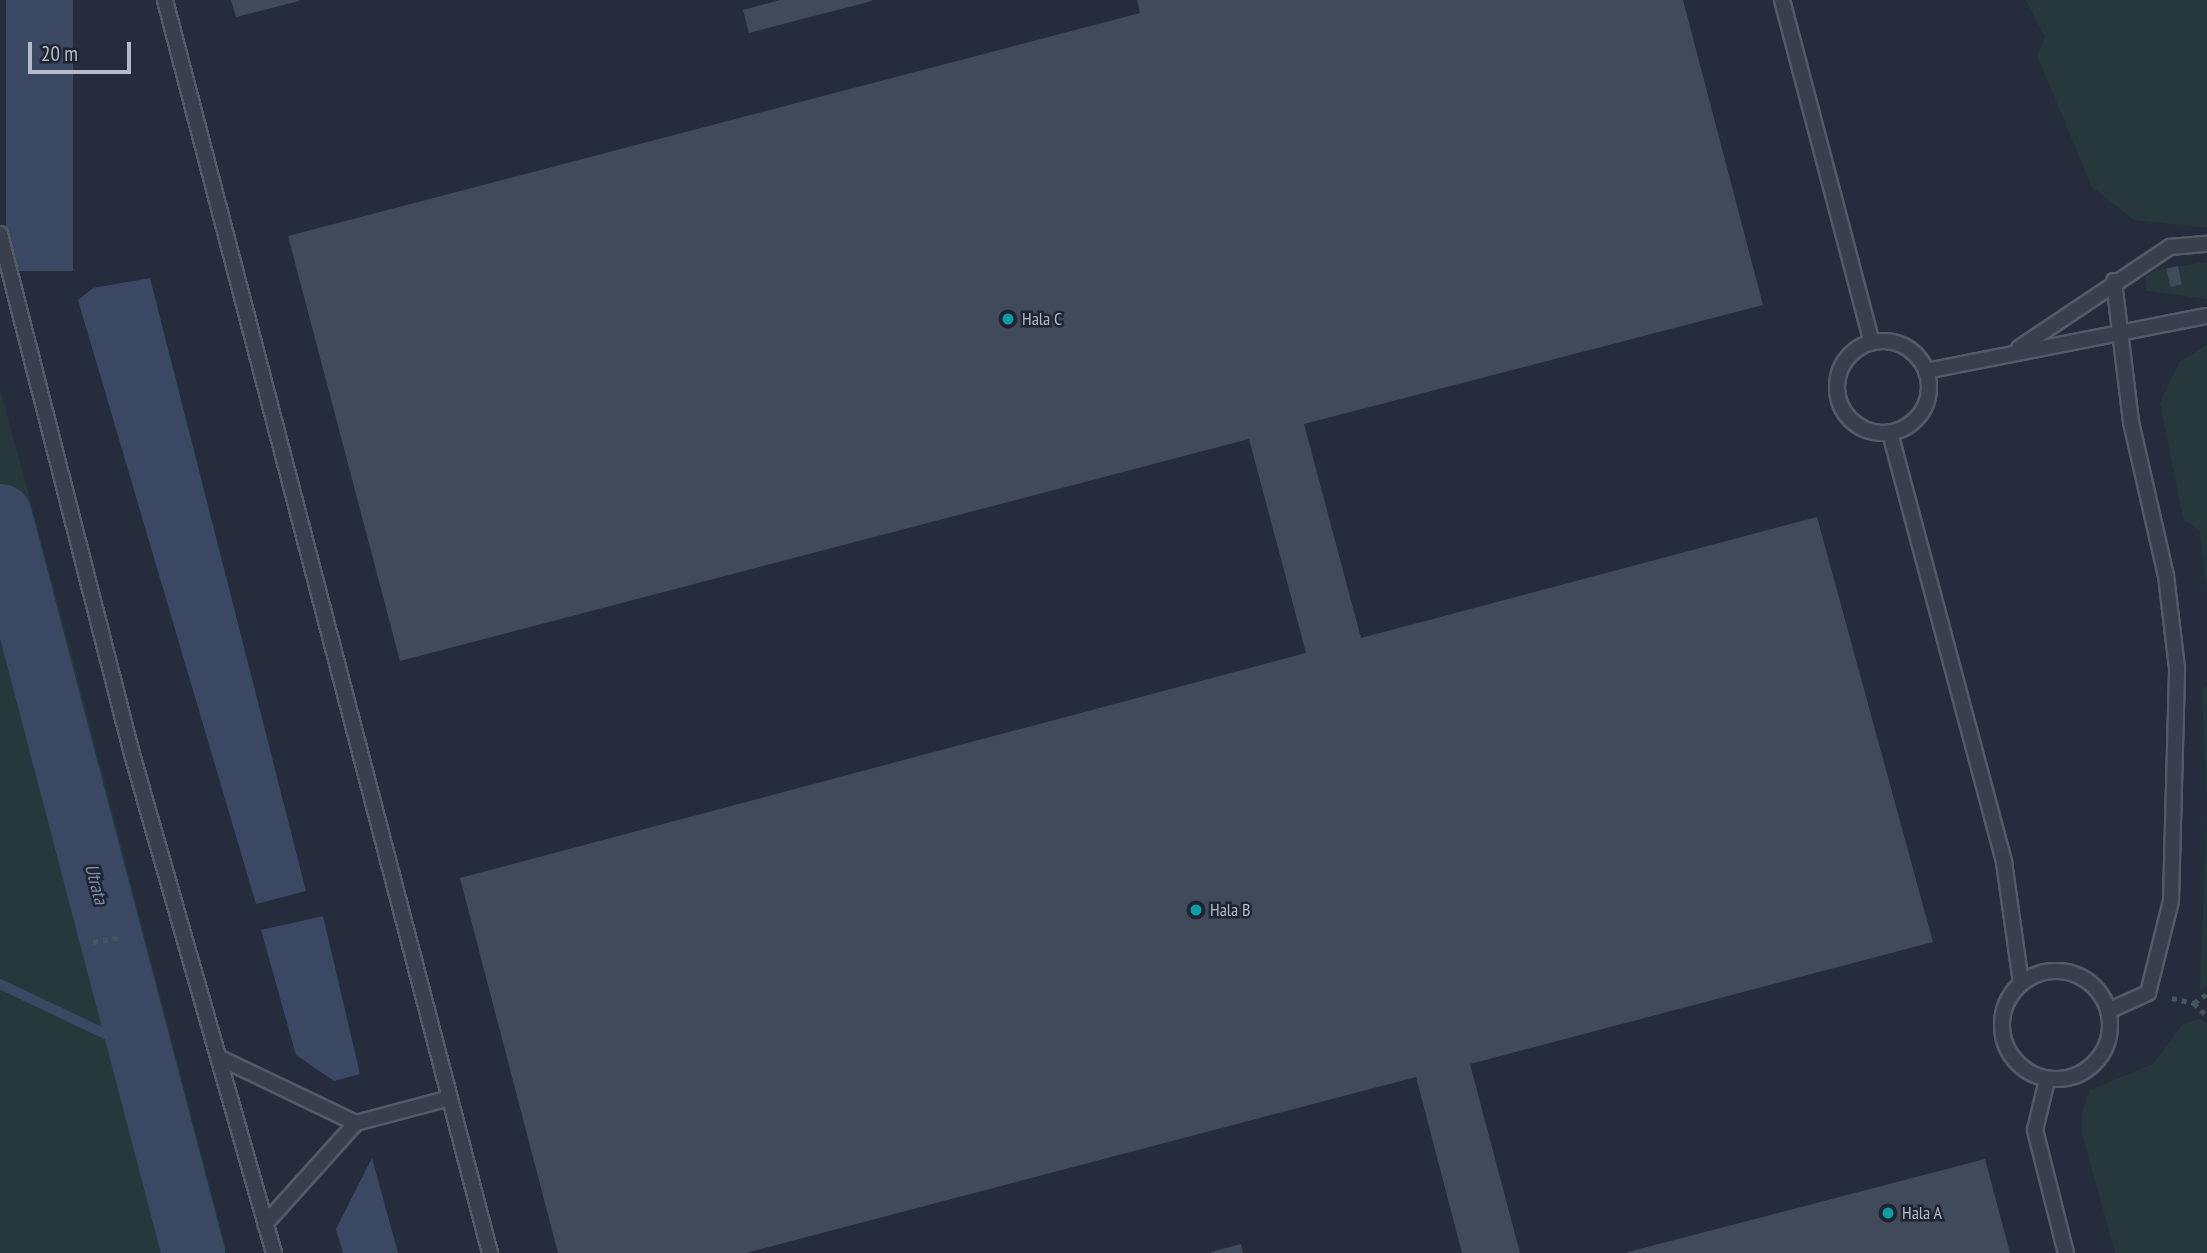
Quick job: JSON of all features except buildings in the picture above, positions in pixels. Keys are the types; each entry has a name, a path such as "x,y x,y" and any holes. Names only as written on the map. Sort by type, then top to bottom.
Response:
{"lane":[{"path":"165,0 490,1253"},
{"path":"1782,0 1872,342"},
{"path":"0,234 132,754 274,1253"},
{"path":"2013,353 2114,281 2170,247 2207,244"},
{"path":"2108,1011 2148,993 2171,901 2177,668 2166,576 2131,422 2114,281"},
{"path":"1926,371 2118,330 2207,316"},
{"path":"1872,342 1910,350 1926,371 1923,410 1890,433 1857,425 1839,400 1841,369 1872,342"},
{"path":"1890,433 2004,862 2021,983"},
{"path":"2037,974 2073,974 2089,982 2108,1011 2106,1047 2096,1062 2074,1076 2047,1080 2016,1063 2001,1032 2008,998 2021,983 2037,974"},
{"path":"218,1057 356,1123"},
{"path":"2047,1080 2035,1130 2066,1253"},
{"path":"265,1224 356,1123 450,1098"}],"path":[{"path":"93,942 121,937"},
{"path":"2207,995 2194,1003 2207,1016"}],"shaded area":[{"path":"2026,0 2207,0 2207,228 2134,220 2092,187 2037,55 2045,37"},
{"path":"2207,262 2207,299 2146,291 2145,276 2153,272 2166,268 2171,287 2182,284 2178,266"},
{"path":"2207,345 2207,591 2200,532 2183,518 2160,403 2179,362"},
{"path":"0,389 227,1253 167,1253 128,1107 164,1253 0,1253"},
{"path":"2207,684 2207,809 2202,690"},
{"path":"2207,809 2207,986 2200,990"},
{"path":"2200,1019 2207,1023 2207,1253 2115,1253 2081,1129 2083,1108 2090,1090 2153,1064 2183,1024"}],"water":[{"path":"6,0 73,0 73,271 6,271"},
{"path":"150,278 306,891 256,904 78,300 93,288"},
{"path":"323,916 360,1074 334,1081 296,1055 261,930"},
{"path":"372,1158 398,1253 343,1253 336,1229"}],"waterway":[{"name":"Utrata","path":"0,515 193,1253"},
{"path":"0,984 139,1050"}],"place":[{"name":"Hala C","path":"1008,319"},
{"name":"Hala B","path":"1196,910"},
{"name":"Hala A","path":"1888,1213"}]}
